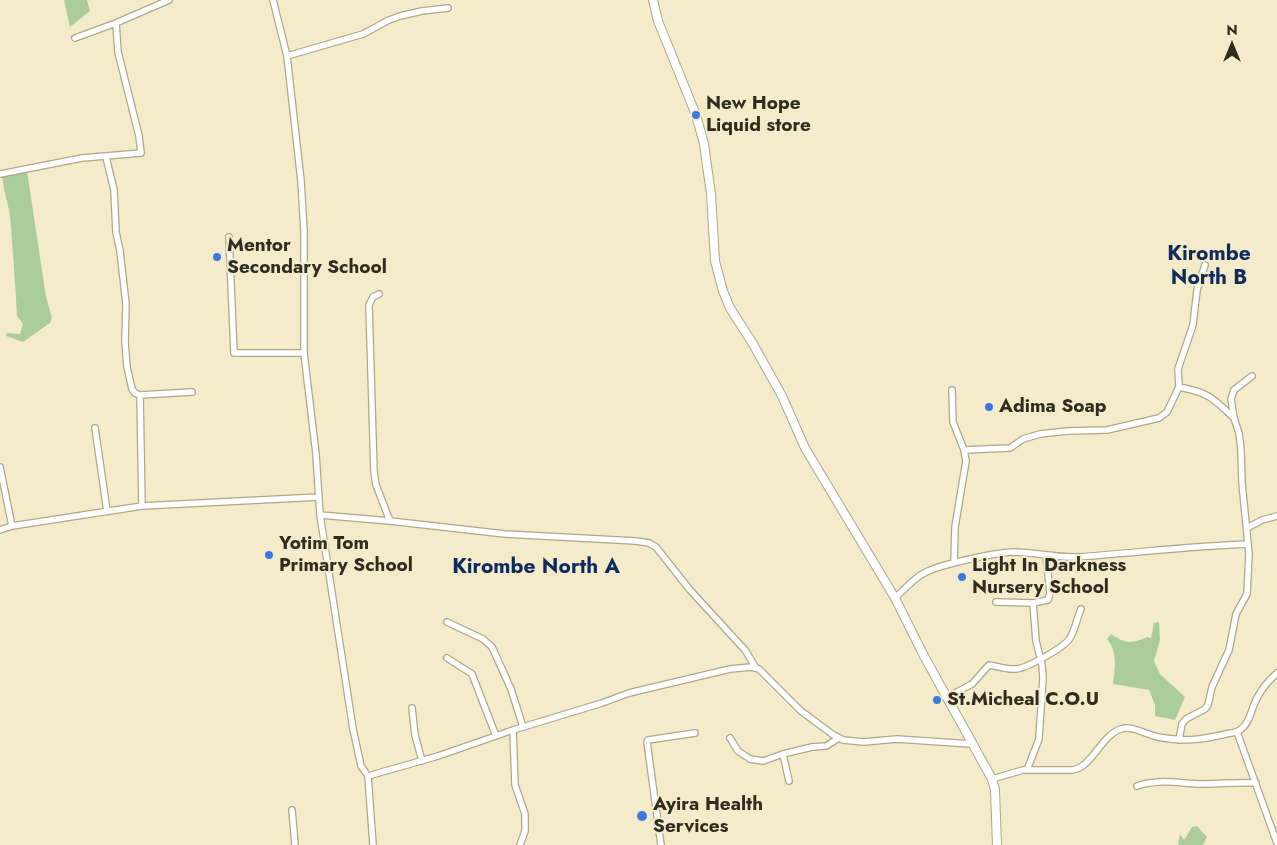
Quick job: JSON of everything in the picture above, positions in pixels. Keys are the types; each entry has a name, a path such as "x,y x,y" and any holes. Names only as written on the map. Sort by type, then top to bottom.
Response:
{"street":[{"path":"74,38 116,23 169,0"},
{"path":"273,0 287,56 304,214 304,353 316,454 320,515 353,729 361,766 368,776 373,845"},
{"path":"653,0 658,22 696,115 704,144 711,194 716,261 730,308 782,396 805,448 896,598 946,698 992,779 995,790 997,845"},
{"path":"287,56 363,34 400,16 448,8"},
{"path":"0,174 82,158 137,154 141,151 120,60 116,23"},
{"path":"106,157 114,190 116,232 126,304 125,342 132,388 140,395 192,392"},
{"path":"229,237 234,353 304,353"},
{"path":"964,450 1010,448 1024,439 1040,434 1107,430 1159,418 1167,412 1178,387 1178,369 1193,325 1197,290 1205,265"},
{"path":"379,294 373,297 369,305 374,472 376,485 390,521"},
{"path":"1179,740 1182,724 1186,719 1205,709 1208,705 1212,688 1229,650 1234,621 1247,594 1249,570 1247,528 1239,433 1231,404 1231,394 1252,376"},
{"path":"1178,387 1204,393 1216,400 1234,418"},
{"path":"952,390 953,422 964,450 965,471 955,527 954,563"},
{"path":"140,395 142,506"},
{"path":"95,428 107,511"},
{"path":"0,467 12,526"},
{"path":"0,530 12,526 142,506 319,496"},
{"path":"320,515 457,529 636,541 653,544 683,581 745,650 756,668 801,711 838,738 864,742 897,739 971,744"},
{"path":"1247,528 1262,520 1277,516"},
{"path":"896,598 923,574 954,563 1012,552 1073,557 1248,544"},
{"path":"996,602 1033,603 1048,600 1050,593 1046,556"},
{"path":"1027,770 1039,738 1043,671 1036,641 1033,603"},
{"path":"946,698 972,684 989,665 1009,670 1027,667 1040,660 1068,640 1081,609"},
{"path":"448,622 483,639 492,647 511,689 523,727"},
{"path":"448,658 472,674 496,736"},
{"path":"368,776 422,761 649,687 730,669 756,668"},
{"path":"992,779 1018,771 1080,769 1109,736 1125,728 1157,737 1179,740 1198,740 1237,732 1241,730 1247,721 1261,690 1277,673"},
{"path":"412,708 415,735 422,761"},
{"path":"513,730 516,785 525,814 525,831 520,845"},
{"path":"1237,732 1277,843"},
{"path":"661,845 648,741 696,733"},
{"path":"730,738 736,749 750,759 763,761 812,747 826,746 838,738"},
{"path":"783,754 789,781"},
{"path":"1138,786 1157,782 1256,783"},
{"path":"292,810 295,845"}],"green space":[{"path":"64,0 87,0 90,11 70,27"},
{"path":"27,171 46,297 52,318 50,323 23,342 6,336 7,333 20,334 23,324 17,316 10,216 2,175"},
{"path":"1159,622 1160,640 1154,661 1160,674 1185,697 1175,720 1155,716 1155,705 1149,690 1113,684 1114,655 1107,639 1111,634 1129,642 1147,637 1151,638 1154,623"},
{"path":"1197,826 1207,837 1203,845 1178,845 1180,834 1184,840 1192,827"}],"place":[{"name":"New Hope Liquid store","path":"696,115"},
{"name":"Mentor Secondary School","path":"217,257"},
{"name":"Adima Soap","path":"989,407"},
{"name":"Yotim Tom Primary School","path":"269,555"},
{"name":"Light In Darkness Nursery School","path":"962,577"},
{"name":"St.Micheal C.O.U","path":"937,700"},
{"name":"Ayira Health Services","path":"642,816"}],"district":[{"name":"Kirombe North B","path":"1209,267"},
{"name":"Kirombe North A","path":"536,568"}]}
